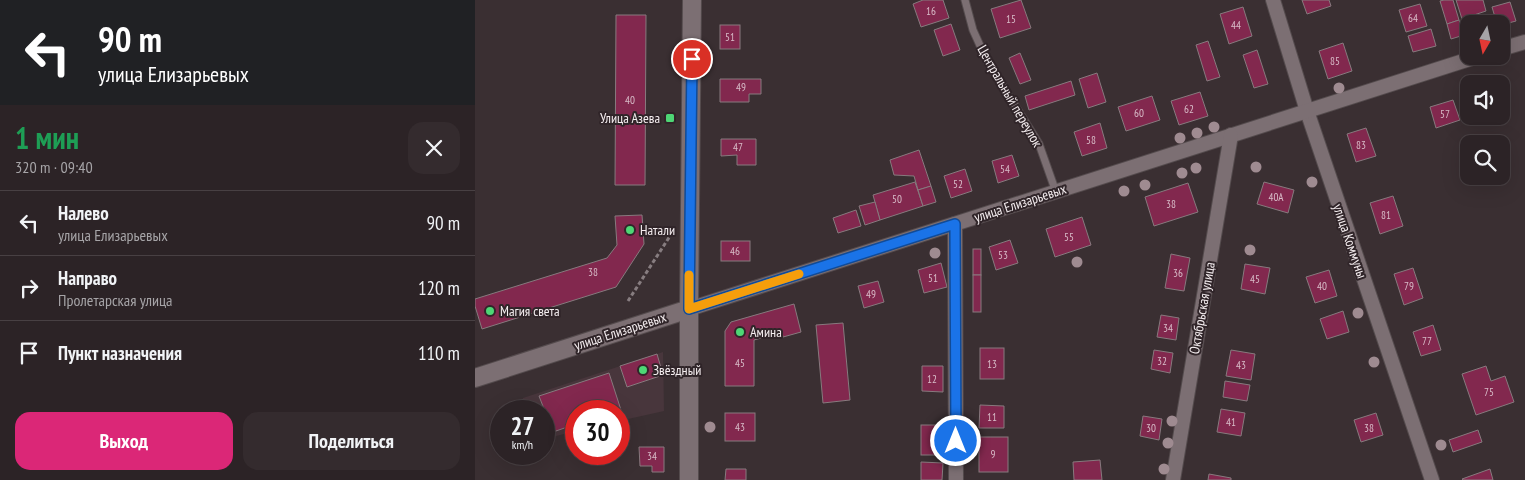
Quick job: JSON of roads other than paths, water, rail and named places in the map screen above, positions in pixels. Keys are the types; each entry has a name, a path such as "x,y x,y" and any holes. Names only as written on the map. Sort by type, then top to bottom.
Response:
{"street":[{"path":"689,480 693,0"},
{"name":"улица Коммуны","path":"1273,0 1307,111 1432,480"},
{"path":"1510,46 1525,42"},
{"name":"улица Елизарьевых","path":"475,378 1460,62"},
{"name":"Октябрьская улица","path":"1173,480 1231,136"},
{"path":"955,224 956,480"}],"lane":[{"name":"Центральный переулок","path":"965,0 973,30 987,61 1039,144 1056,192"}],"place":[{"name":"Улица Азева","path":"670,118"},
{"name":"Натали","path":"630,230"},
{"name":"Магия света","path":"490,311"},
{"name":"Амина","path":"740,332"},
{"name":"Звёздный","path":"643,370"}]}
